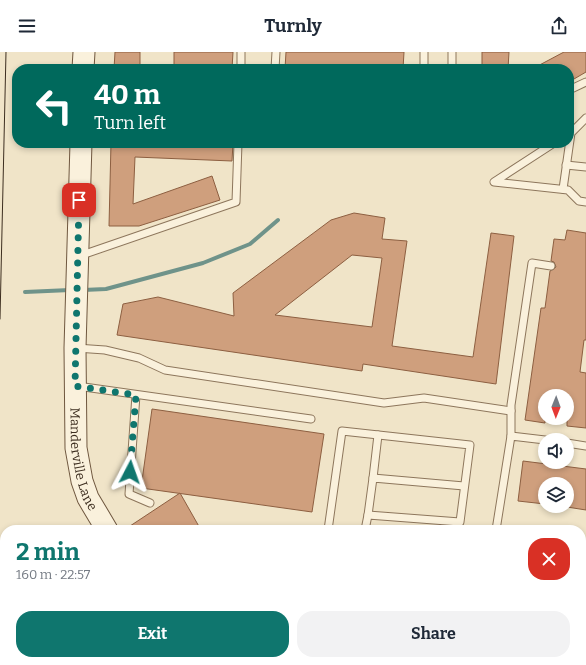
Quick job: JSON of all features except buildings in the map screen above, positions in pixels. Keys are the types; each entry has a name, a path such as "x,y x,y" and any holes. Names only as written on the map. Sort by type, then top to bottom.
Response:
{"street":[{"path":"83,64 84,52"},
{"name":"Manderville Lane","path":"81,148 75,348 76,448 82,481 88,498 104,525"}],"lane":[{"path":"241,52 241,64"},
{"path":"275,64 276,52"},
{"path":"424,52 424,64"},
{"path":"452,52 452,64"},
{"path":"574,88 586,82"},
{"path":"574,129 586,118"},
{"path":"77,257 236,202 238,148"},
{"path":"546,148 494,182 568,190 579,201 586,202"},
{"path":"563,189 568,148"},
{"path":"566,165 586,167"},
{"path":"497,525 511,436 511,411 532,263 550,266"},
{"path":"75,348 105,350 139,358 165,370 384,403 424,398 511,411"},
{"path":"75,386 311,419"},
{"path":"136,395 129,494 150,503"},
{"path":"329,525 342,431 470,445 460,522 368,515"},
{"path":"366,525 378,435"},
{"path":"511,436 538,439"},
{"path":"574,444 586,446"},
{"path":"373,478 464,486"}],"waterway":[{"path":"83,290 106,289 203,263 250,244 278,220"},
{"path":"25,292 70,290"}],"tram line":[{"path":"0,319 6,52"}],"route":[{"path":"79,200 75,386 136,395 130,472"}]}
